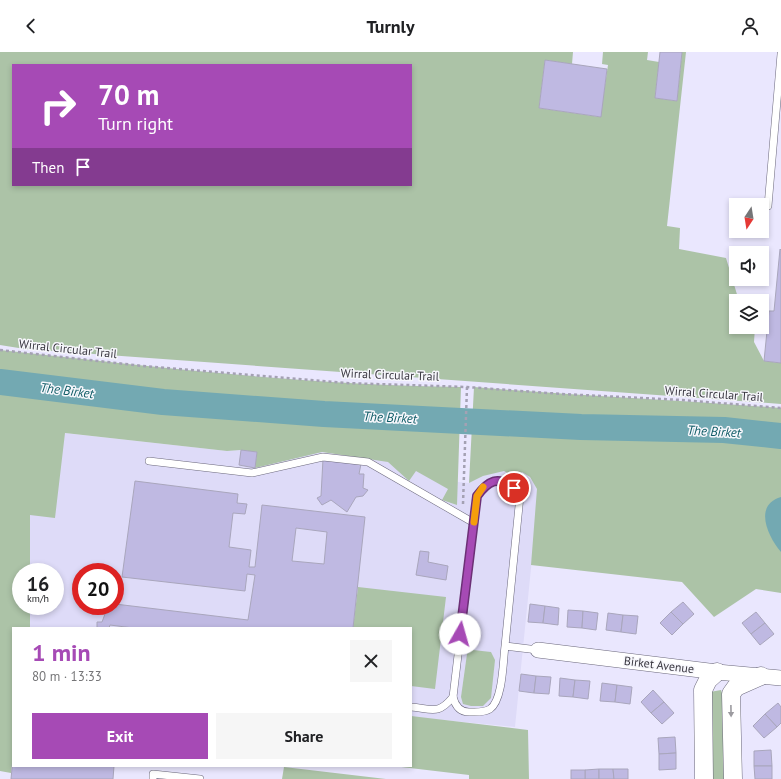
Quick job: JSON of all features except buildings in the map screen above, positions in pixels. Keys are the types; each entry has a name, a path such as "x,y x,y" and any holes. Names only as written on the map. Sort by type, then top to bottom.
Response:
{"street":[{"name":"Birket Avenue","path":"538,650 717,672 781,678"},
{"path":"704,779 702,690 708,680 717,672"},
{"path":"733,779 731,694 736,687 761,676"}],"lane":[{"path":"769,198 781,54"},
{"path":"149,461 252,473 323,456 368,462 474,523"},
{"path":"495,480 505,481 514,488 520,496 505,646 498,699 490,709 478,712 464,712 455,706 453,697 474,523 477,496 484,487 495,480"},
{"path":"505,646 538,650"},
{"path":"412,707 434,710 444,708 453,697"},
{"path":"153,779 153,774 200,779"}],"path":[{"name":"Wirral Circular Trail","path":"0,350 143,366 345,383 467,387 562,394 682,400 781,408"},
{"path":"463,517 467,387"}],"shaded area":[{"path":"0,52 573,52 572,64 545,60 539,108 600,117 608,65 602,64 603,52 648,52 647,60 659,62 655,98 677,101 682,52 686,52 667,226 680,228 679,249 726,258 729,268 729,286 734,286 737,294 729,294 729,334 755,334 754,342 764,361 781,363 781,404 25,349 0,345"},
{"path":"0,350 172,369 288,379 403,386 461,387 457,505 442,500 448,489 416,471 409,481 388,462 322,452 255,468 257,452 241,450 227,451 65,433 55,518 30,515 30,563 12,563 12,615 30,615 30,627 12,627 12,766 11,773 0,771 0,382 163,402 304,412 0,381"},
{"path":"474,387 781,408 781,593 756,589 714,617 682,582 531,565 537,489 530,477 522,472 516,478 504,471 483,476 469,483"},
{"path":"0,426 227,451 285,448 443,466 458,482 469,483 483,476 519,465 539,489 515,727 412,717 412,627 13,627 12,615 64,615 64,563 12,563 12,612"},
{"path":"781,497 781,552 776,546 768,530 765,514 767,507 772,501"},
{"path":"358,587 446,597 435,689 412,686 412,627 353,627"},
{"path":"473,650 491,652 495,660 491,698 483,706 463,704 461,697 467,654"},
{"path":"721,690 723,696 726,779 713,779 710,692"},
{"path":"412,716 528,730 529,779 469,779 469,775 401,767 412,767"},
{"path":"284,767 386,779 282,779"}],"waterway":[{"name":"The Birket","path":"0,382 163,402 324,414 581,427 724,430 781,436"}],"slow traffic":[{"path":"474,522 477,496 483,487"}],"route":[{"path":"460,634 477,496 484,487 495,480 505,481 514,488"}]}
